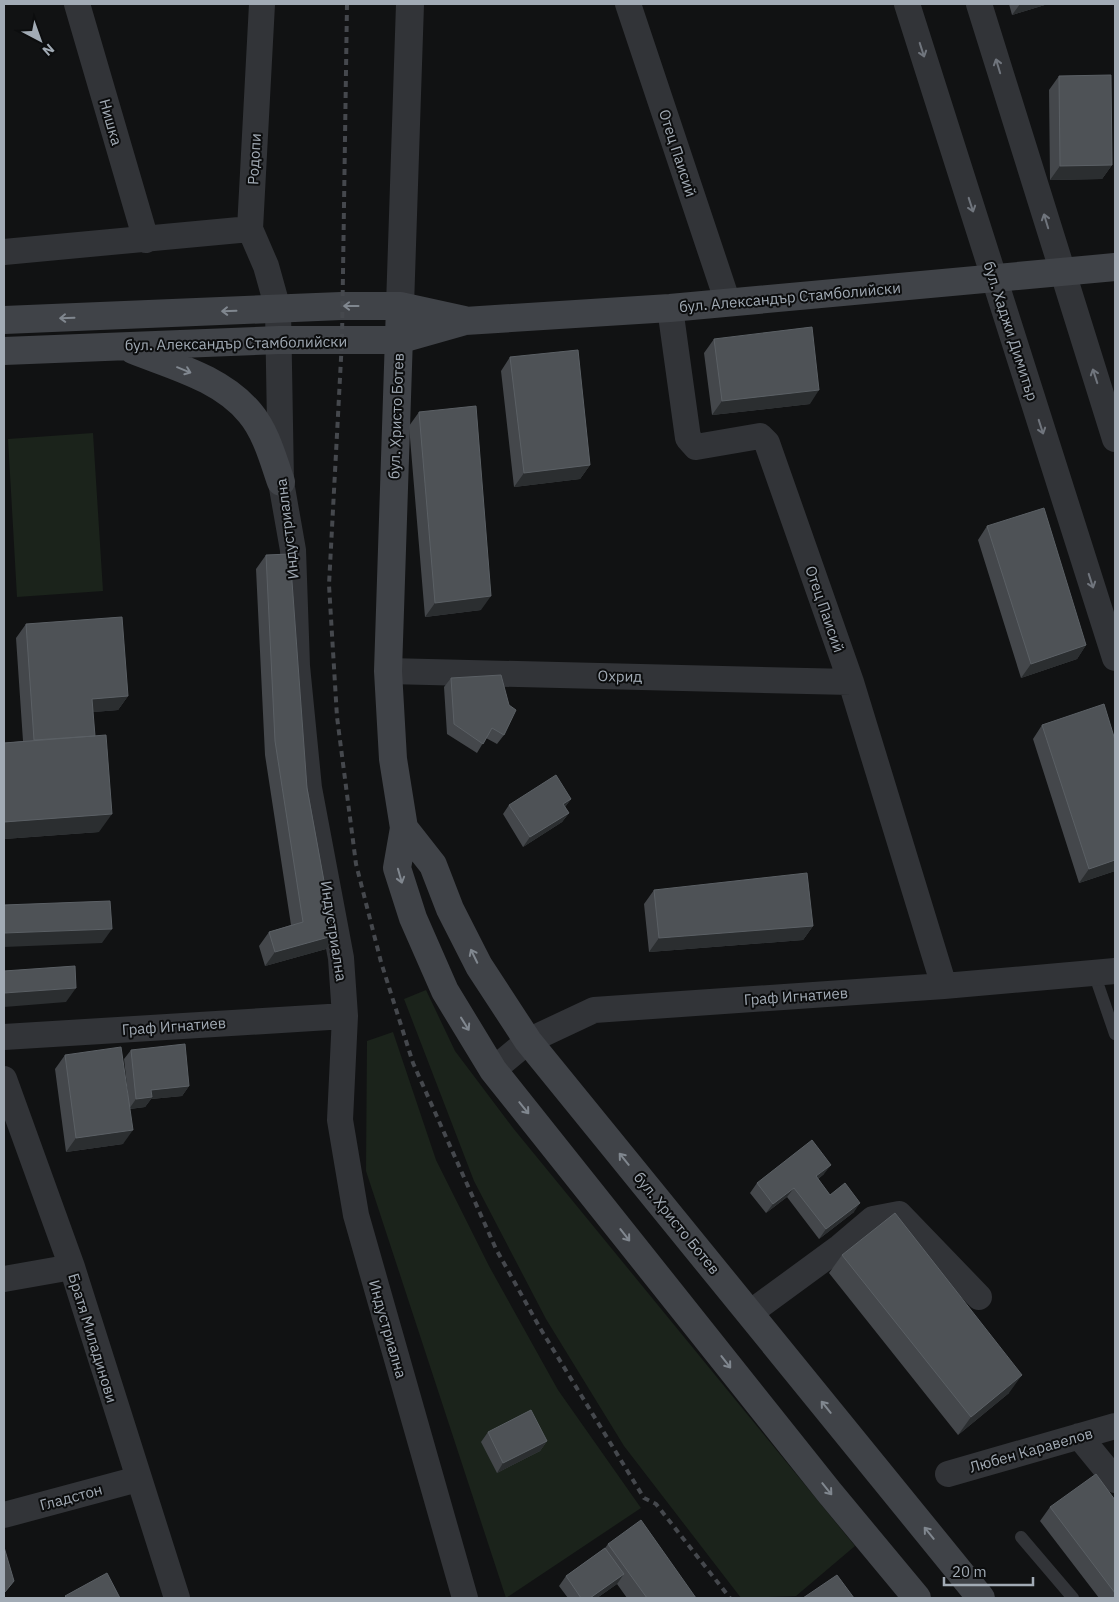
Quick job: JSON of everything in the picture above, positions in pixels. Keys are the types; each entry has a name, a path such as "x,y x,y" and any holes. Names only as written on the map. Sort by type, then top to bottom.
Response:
{"main road":[{"name":"бул. Александър Стамболийски","path":"4,351 279,340 398,340 465,321 670,308 1115,267"},
{"name":"бул. Александър Стамболийски","path":"4,320 400,306 465,321"},
{"name":"бул. Христо Ботев","path":"400,306 388,671 393,760 404,828 397,868 413,918 445,990 493,1070 823,1484 917,1598"},
{"path":"122,346 191,373 212,383 235,398 250,413 261,431 281,482"},
{"name":"бул. Христо Ботев","path":"404,828 433,865 450,909 479,966 528,1041 981,1598"}],"street":[{"name":"Нишка","path":"77,4 146,240"},
{"name":"Родопи","path":"262,4 250,229 266,266 278,310"},
{"name":"бул. Христо Ботев","path":"400,306 410,4"},
{"name":"Отец Паисий","path":"628,4 728,303"},
{"name":"бул. Хаджи Димитър","path":"907,4 1115,658"},
{"path":"979,4 1062,271 1110,403 1115,439"},
{"path":"4,252 250,229"},
{"name":"Отец Паисий","path":"670,308 688,438 696,447 760,436 765,438 851,682 944,986"},
{"name":"Индустриална","path":"278,310 281,482 293,550 297,666 309,788 341,958 345,1016 340,1120 356,1215 465,1598"},
{"name":"Охрид","path":"388,671 851,682"},
{"name":"Граф Игнатиев","path":"493,1070 528,1041 594,1010 944,986 1104,972"},
{"name":"Граф Игнатиев","path":"4,1037 345,1016"},
{"name":"Братя Миладинови","path":"4,1079 72,1268 177,1598"},
{"path":"750,1313 873,1219 899,1214 979,1297"},
{"path":"4,1279 72,1268"},
{"name":"Любен Каравелов","path":"948,1474 1115,1426"},
{"path":"1079,1436 1115,1480"},
{"name":"Гладстон","path":"4,1515 138,1479"}],"lane":[{"path":"1104,972 1115,1034"},
{"path":"1021,1537 1073,1598"}],"shaded area":[{"path":"93,433 103,591 17,597 8,439"},
{"path":"426,990 455,1051 513,1128 855,1546 796,1596 741,1598 624,1446 546,1319 474,1181 404,999"},
{"path":"393,1032 436,1160 489,1266 558,1390 641,1508 506,1598 366,1171 367,1041"}],"building":[{"path":"1111,75 1112,165 1060,166 1059,76"},
{"path":"812,327 819,390 722,401 714,339"},
{"path":"578,350 590,465 524,473 510,357"},
{"path":"476,406 491,596 435,603 419,412"},
{"path":"1044,508 1086,645 1031,664 987,526"},
{"path":"290,554 307,788 330,914 336,935 275,952 269,932 303,922 275,741 266,555"},
{"path":"122,617 128,696 92,699 95,736 34,740 26,624"},
{"path":"501,675 509,705 516,710 504,735 492,728 483,744 454,724 451,678"},
{"path":"1104,704 1115,740 1115,860 1089,869 1042,725"},
{"path":"106,735 112,814 4,822 4,743"},
{"path":"556,775 571,799 563,804 569,813 530,837 509,805"},
{"path":"807,873 813,926 659,938 654,890"},
{"path":"110,901 112,929 4,933 4,905"},
{"path":"75,966 76,988 4,993 4,971"},
{"path":"185,1044 189,1086 151,1090 152,1097 136,1099 131,1050"},
{"path":"121,1047 133,1130 76,1138 65,1055"},
{"path":"812,1140 831,1165 816,1176 830,1195 845,1183 860,1203 826,1229 794,1188 773,1204 757,1183"},
{"path":"895,1213 1022,1375 971,1417 842,1255"},
{"path":"531,1410 547,1441 503,1463 488,1432"},
{"path":"1096,1474 1115,1500 1115,1593 1050,1507"},
{"path":"641,1520 696,1598 647,1598 608,1544"},
{"path":"4,1547 14,1581 4,1593"},
{"path":"605,1548 624,1574 590,1598 581,1598 566,1576"},
{"path":"107,1573 120,1598 67,1598 65,1596"},
{"path":"837,1575 854,1598 803,1598"}],"railway":[{"path":"347,4 342,340 329,585 337,717 356,864 381,962 413,1063 496,1249 540,1328 644,1498 656,1504 730,1598"}]}
